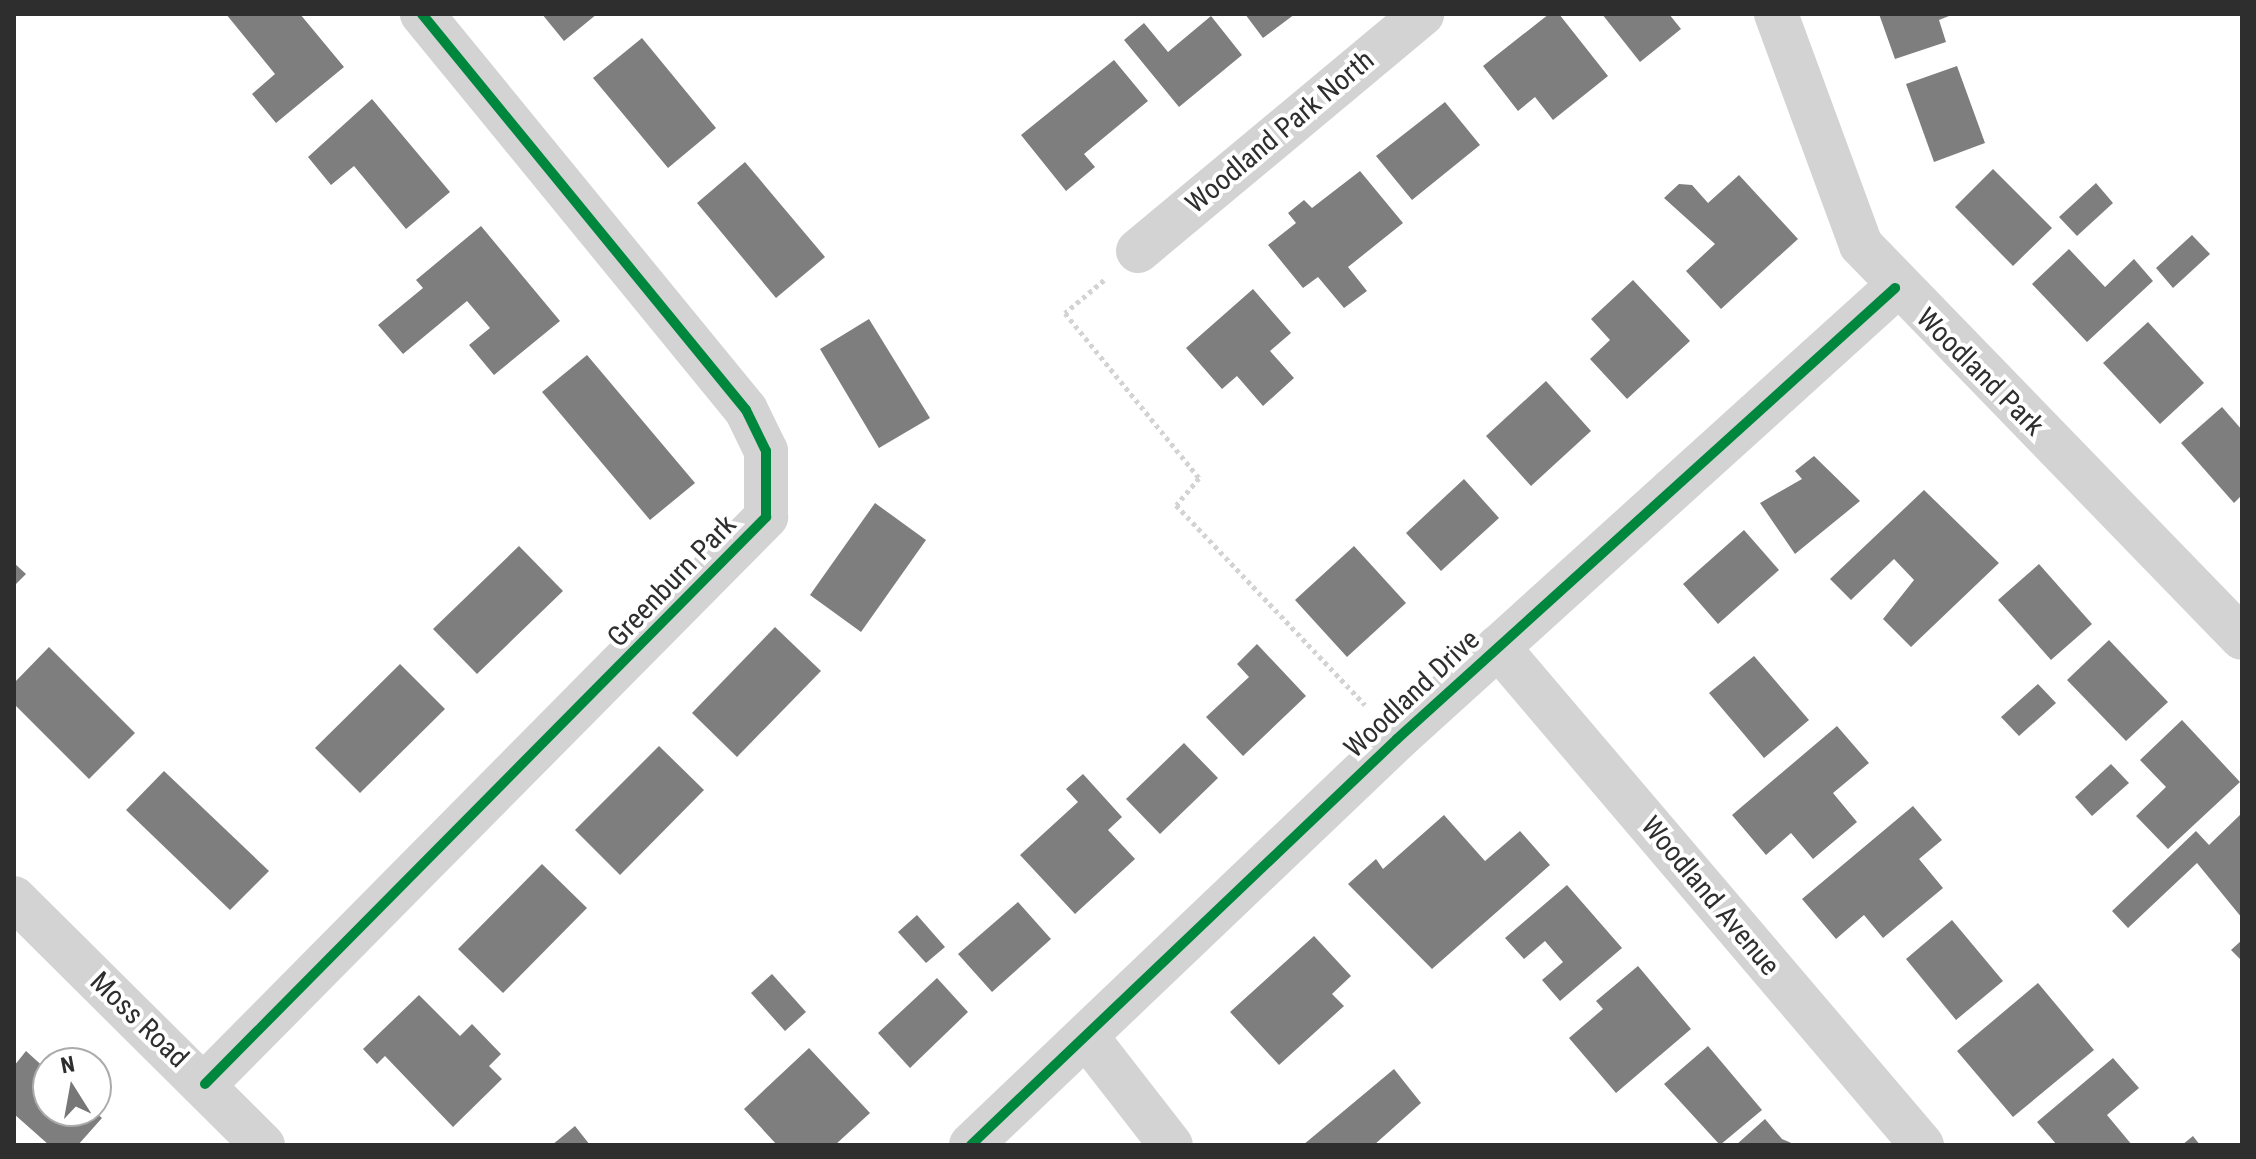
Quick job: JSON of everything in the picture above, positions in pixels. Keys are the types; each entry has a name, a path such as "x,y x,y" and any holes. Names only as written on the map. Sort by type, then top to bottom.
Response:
{"street":[{"name":"Greenburn Park","path":"205,1084 766,517 766,451 746,410 422,14"},
{"name":"Woodland Park North","path":"1138,251 1422,14"},
{"name":"Woodland Park","path":"1776,14 1861,245 1895,288 2242,638"},
{"name":"Woodland Drive","path":"971,1145 1397,739 1895,288"},
{"name":"Woodland Avenue","path":"1498,647 1922,1145"},
{"name":"Moss Road","path":"14,898 205,1084 263,1145"},
{"path":"1086,1036 1171,1145"}],"path":[{"path":"1138,251 1065,313 1199,478 1176,505 1397,739"}],"building":[{"path":"226,14 300,14 344,67 276,123 252,94 275,74"},
{"path":"542,14 597,14 564,41"},
{"path":"1245,14 1295,14 1263,38"},
{"path":"1549,14 1559,14 1608,76 1553,120 1535,97 1518,111 1483,66"},
{"path":"1602,14 1669,14 1681,29 1640,62"},
{"path":"1879,14 1954,14 1939,20 1946,42 1895,59"},
{"path":"1211,16 1242,55 1179,107 1124,40 1144,23 1168,52"},
{"path":"642,38 716,128 668,168 593,78"},
{"path":"1114,60 1148,101 1084,154 1095,167 1066,191 1021,135"},
{"path":"1957,66 1985,143 1934,162 1906,84"},
{"path":"372,99 450,192 406,229 354,166 331,185 308,157"},
{"path":"1445,102 1480,145 1412,200 1376,156"},
{"path":"745,162 825,257 776,298 697,203"},
{"path":"1993,169 2052,228 2013,266 1955,207"},
{"path":"1360,171 1403,223 1348,267 1367,291 1344,308 1318,277 1303,288 1268,245 1296,223 1288,213 1304,200 1312,208"},
{"path":"1739,175 1798,239 1721,309 1686,271 1715,244 1664,198 1679,184 1692,185 1708,203"},
{"path":"2096,183 2113,203 2077,236 2059,217"},
{"path":"481,226 560,321 494,375 469,345 490,328 467,301 403,354 378,325 423,288 416,280"},
{"path":"2192,235 2210,254 2173,288 2156,268"},
{"path":"2069,249 2105,287 2134,259 2153,281 2087,342 2032,284"},
{"path":"1633,280 1690,341 1627,399 1590,359 1610,340 1591,319"},
{"path":"1253,289 1291,333 1270,351 1294,378 1263,406 1237,376 1222,389 1186,348"},
{"path":"869,319 930,418 879,448 820,349"},
{"path":"2148,322 2204,383 2160,424 2103,363"},
{"path":"587,355 695,483 650,520 542,392"},
{"path":"1546,381 1591,431 1531,486 1486,436"},
{"path":"2222,407 2242,430 2242,495 2234,503 2181,443"},
{"path":"1814,456 1860,501 1795,554 1760,503 1802,479 1795,471"},
{"path":"1464,479 1499,518 1441,571 1406,533"},
{"path":"1924,490 1999,563 1911,647 1883,619 1914,580 1894,559 1851,600 1830,579"},
{"path":"875,503 926,540 861,632 810,595"},
{"path":"1744,530 1779,570 1718,624 1683,584"},
{"path":"519,546 563,591 477,674 433,629"},
{"path":"1354,546 1406,603 1347,657 1295,600"},
{"path":"14,563 26,574 14,586"},
{"path":"2039,564 2092,624 2051,660 1998,600"},
{"path":"775,627 821,671 737,757 692,713"},
{"path":"2109,640 2168,702 2126,741 2067,680"},
{"path":"1257,644 1306,696 1243,756 1206,717 1249,677 1237,664"},
{"path":"49,647 135,733 89,779 14,704 14,683"},
{"path":"1754,656 1809,720 1764,758 1709,693"},
{"path":"400,664 445,709 360,793 315,748"},
{"path":"2038,684 2056,703 2019,736 2001,717"},
{"path":"2182,720 2240,782 2168,849 2136,816 2166,787 2140,760"},
{"path":"1837,726 1869,763 1833,793 1857,822 1813,859 1791,833 1766,855 1732,815"},
{"path":"1184,743 1218,778 1160,834 1126,799"},
{"path":"659,746 704,790 620,875 575,830"},
{"path":"2111,764 2129,783 2092,816 2075,797"},
{"path":"164,771 269,871 230,910 126,810"},
{"path":"1083,774 1122,817 1108,830 1135,859 1075,914 1020,855 1078,802 1066,789"},
{"path":"1913,806 1942,840 1919,859 1943,888 1883,938 1864,915 1836,939 1802,899"},
{"path":"2242,813 2242,918 2197,863 2128,928 2112,911 2196,831 2209,845"},
{"path":"1444,815 1485,861 1520,831 1550,865 1432,969 1348,884 1376,859 1383,869"},
{"path":"542,864 587,908 503,993 458,949"},
{"path":"1567,885 1622,948 1560,1001 1542,980 1563,962 1545,941 1524,959 1505,938"},
{"path":"1018,902 1051,939 992,992 958,954"},
{"path":"917,915 945,947 926,963 898,932"},
{"path":"1952,920 2003,981 1956,1020 1906,959"},
{"path":"1314,936 1351,976 1332,994 1344,1006 1279,1065 1230,1012"},
{"path":"2242,940 2242,961 2231,950"},
{"path":"1638,966 1691,1029 1616,1093 1569,1038 1603,1009 1596,1001"},
{"path":"772,974 806,1012 785,1031 751,993"},
{"path":"937,978 968,1012 910,1068 878,1033"},
{"path":"2038,983 2094,1050 2013,1117 1957,1051"},
{"path":"419,995 460,1036 472,1024 501,1054 489,1066 502,1079 453,1127 385,1056 377,1064 363,1049"},
{"path":"1708,1046 1762,1110 1720,1145 1664,1084"},
{"path":"809,1048 870,1113 835,1145 777,1145 744,1109"},
{"path":"26,1051 32,1056 32,1127 94,1127 78,1145 49,1145 14,1114 14,1066"},
{"path":"2113,1058 2139,1088 2107,1115 2132,1145 2057,1145 2037,1122"},
{"path":"1394,1069 1421,1103 1374,1145 1303,1145"},
{"path":"1765,1119 1782,1139 1796,1145 1736,1145"},
{"path":"575,1126 590,1145 552,1145"},
{"path":"2193,1136 2200,1145 2182,1145"}],"cycle path":[{"path":"205,1084 766,517 766,451 746,410 422,14"},
{"path":"971,1145 1397,739 1895,288"}]}
